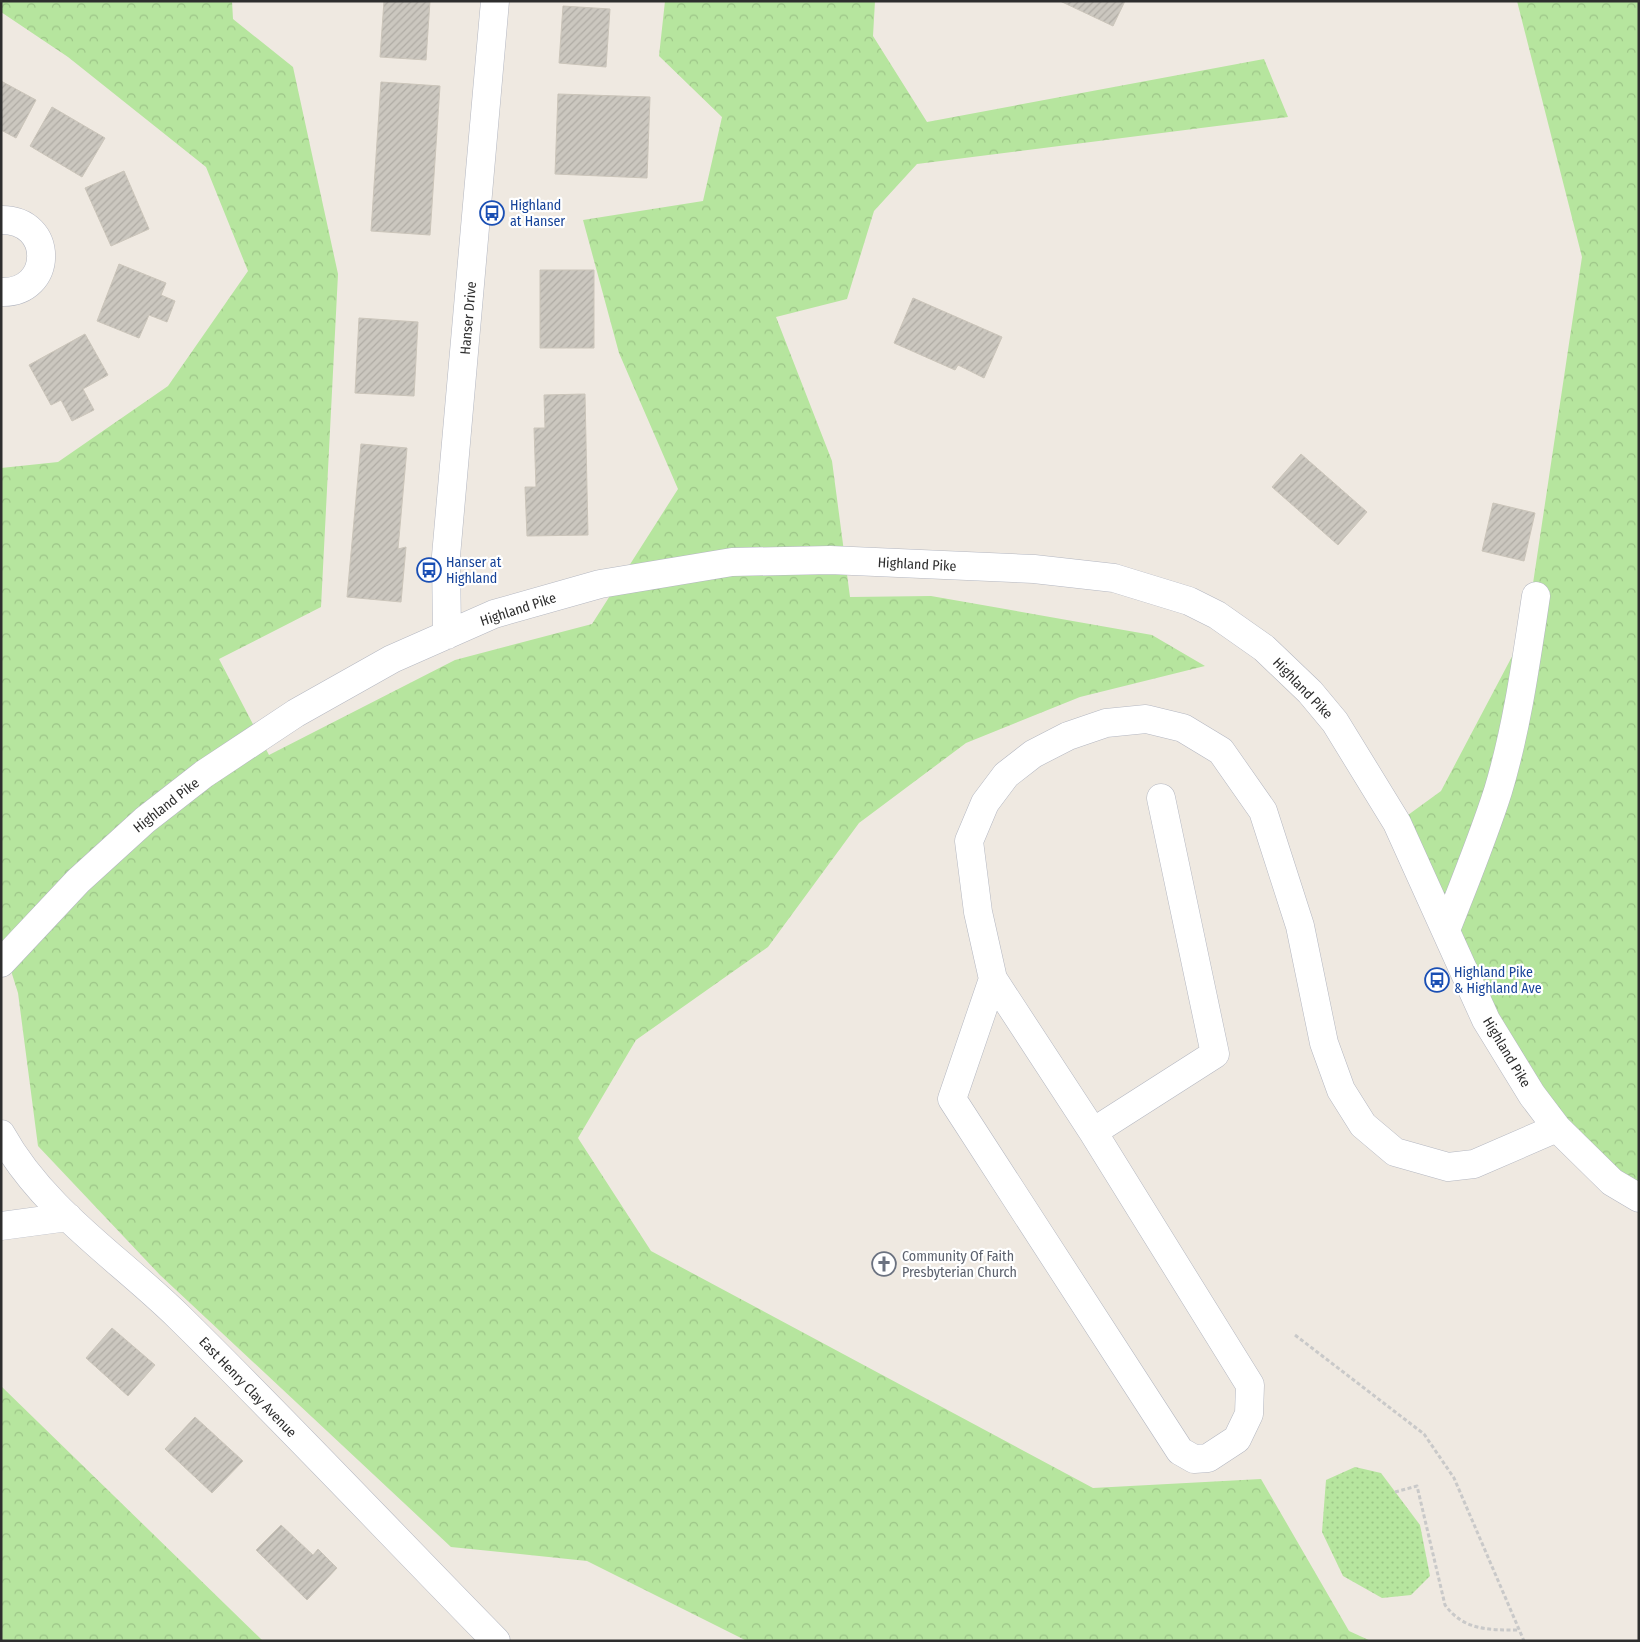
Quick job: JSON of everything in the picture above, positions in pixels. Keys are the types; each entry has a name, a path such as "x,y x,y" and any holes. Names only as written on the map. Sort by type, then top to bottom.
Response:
{"street":[{"name":"Hanser Drive","path":"447,635 446,556 495,1"},
{"path":"1,220 11,220 23,224 32,231 39,242 42,254 40,267 26,287 14,292 1,292"},
{"name":"Highland Pike","path":"1,963 78,881 145,820 204,774 296,713 392,659 494,614 600,584 732,562 830,560 1034,569 1114,578 1189,601 1217,615 1264,648 1310,692 1335,722 1397,823 1486,1020 1532,1095 1557,1128 1612,1182 1639,1198"},
{"path":"1446,930 1471,868 1498,790 1521,696 1536,596"},
{"path":"993,979 952,1099 1180,1451 1194,1459 1208,1458 1237,1439 1249,1414 1250,1385 1093,1132 993,979 978,912 969,841 985,803 1006,775 1033,754 1068,736 1106,723 1146,719 1183,728 1221,750 1263,810 1300,926 1324,1043 1341,1090 1363,1125 1395,1152 1448,1167 1474,1164 1557,1128"},
{"path":"1093,1132 1215,1054 1161,798"},
{"name":"East Henry Clay Avenue","path":"1,1134 23,1169 53,1203 178,1316 496,1641"},
{"path":"1,1226 68,1217"}],"path":[{"path":"1295,1335 1424,1434 1454,1478 1524,1641"},
{"path":"1395,1492 1417,1486 1445,1605 1453,1616 1478,1628 1519,1630"}],"green space":[{"path":"1,1 232,1 233,19 293,67 338,274 321,607 219,659 269,755 455,660 592,624 678,489 619,353 583,220 703,201 722,117 659,56 665,1 875,1 873,36 927,122 1264,59 1288,117 917,164 874,211 847,299 776,317 832,461 850,597 931,596 1152,635 1205,666 1080,697 966,743 859,823 768,947 636,1040 578,1138 651,1251 1093,1488 1261,1479 1349,1631 1371,1641 747,1641 587,1561 451,1547 160,1275 38,1146 18,993 1,939 1,468 58,462 168,386 248,271 206,167 68,57 1,12"},
{"path":"1517,1 1639,1 1639,1198 1557,1128 1397,823 1441,791 1526,630 1582,257"},
{"path":"1,1386 263,1641 1,1641"},
{"path":"1355,1467 1381,1473 1420,1525 1430,1576 1411,1595 1382,1598 1343,1576 1322,1532 1326,1480"}],"building":[{"path":"384,1 430,1 426,60 380,57"},
{"path":"1060,1 1125,1 1113,26"},
{"path":"563,6 610,9 606,67 559,63"},
{"path":"1,81 36,100 16,138 1,130"},
{"path":"381,82 440,86 430,235 371,231"},
{"path":"558,94 650,97 647,178 555,174"},
{"path":"52,107 105,138 82,177 30,146"},
{"path":"124,171 149,229 111,246 85,188"},
{"path":"119,264 166,283 161,295 175,301 167,322 149,315 139,338 97,321"},
{"path":"540,270 594,270 594,348 540,348"},
{"path":"913,298 1002,337 984,378 958,365 955,370 894,343"},
{"path":"359,318 418,322 414,396 355,393"},
{"path":"85,334 108,375 83,389 94,410 72,421 61,400 51,405 29,365"},
{"path":"585,394 588,535 527,536 525,487 536,487 534,428 545,428 544,395"},
{"path":"361,444 407,448 398,549 406,547 401,602 347,597"},
{"path":"1301,454 1367,512 1338,545 1272,487"},
{"path":"1493,503 1535,513 1524,561 1482,551"},
{"path":"112,1328 155,1365 128,1396 86,1358"},
{"path":"195,1417 243,1461 212,1493 165,1449"},
{"path":"281,1525 313,1555 318,1549 337,1568 307,1600 256,1550"}],"place":[{"name":"Highland at Hanser","path":"492,213"},
{"name":"Hanser at Highland","path":"429,570"},
{"name":"Highland Pike & Highland Ave","path":"1437,980"},
{"name":"Community Of Faith Presbyterian Church","path":"884,1264"}]}
